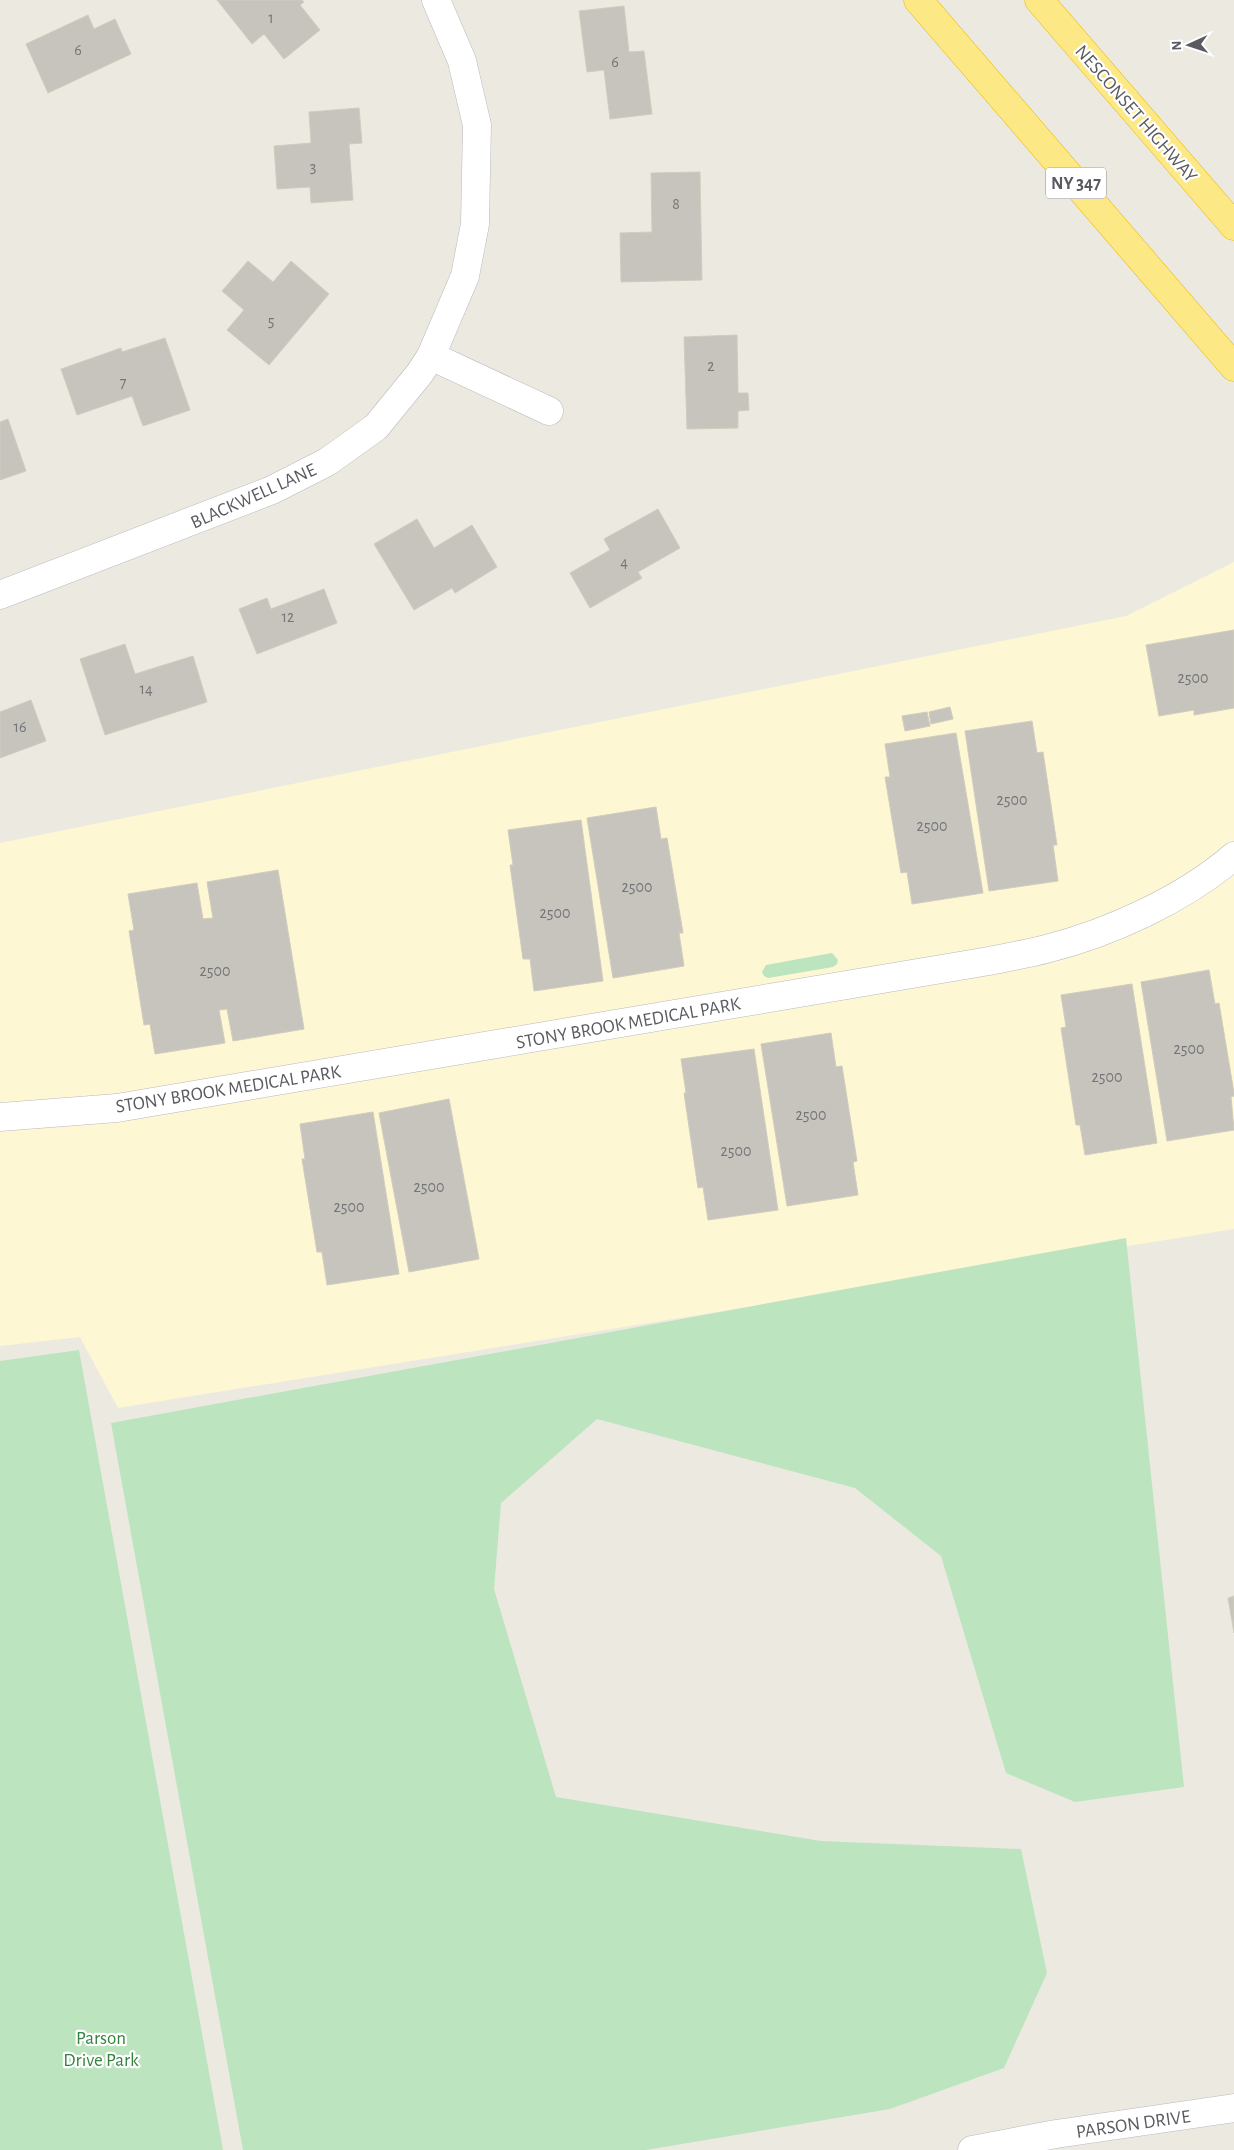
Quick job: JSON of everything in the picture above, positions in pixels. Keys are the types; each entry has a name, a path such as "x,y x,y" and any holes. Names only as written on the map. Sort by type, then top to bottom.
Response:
{"highway":[{"name":"NY 347","path":"918,0 1234,367"},
{"name":"NESCONSET HIGHWAY","path":"1039,0 1234,226"}],"street":[{"name":"BLACKWELL LANE","path":"0,595 272,490 326,462 376,427 420,373 431,356 465,276 475,224 476,125 466,74 436,0"},
{"path":"431,356 550,412"},
{"name":"STONY BROOK MEDICAL PARK","path":"0,1117 126,1106 989,961 1046,949 1084,937 1154,907 1192,887 1234,856"},
{"name":"PARSON DRIVE","path":"972,2150 1056,2134 1234,2108"}],"shaded area":[{"path":"1234,562 1234,1229 118,1408 80,1337 0,1346 0,843 1126,616"}],"green space":[{"path":"832,953 838,960 837,964 833,967 768,978 762,972 766,965"},
{"path":"1126,1238 1184,1787 1075,1802 1006,1773 941,1556 855,1488 597,1419 501,1503 494,1589 556,1797 821,1841 1021,1849 1047,1973 1004,2068 890,2109 646,2150 243,2150 111,1423"},
{"name":"Parson Drive Park","path":"79,1350 223,2150 0,2150 0,1361"}],"building":[{"path":"217,0 302,0 304,2 300,5 320,30 284,59 264,34 252,44"},
{"path":"624,6 629,52 644,51 652,114 610,119 604,70 587,72 579,11"},
{"path":"88,15 94,29 115,19 131,54 48,93 26,44"},
{"path":"359,108 362,143 349,144 353,200 311,203 310,187 277,189 274,146 311,143 309,112"},
{"path":"700,172 702,280 621,282 620,233 652,232 651,173"},
{"path":"248,261 273,282 291,261 329,294 269,365 227,330 244,310 222,291"},
{"path":"737,335 738,393 748,393 749,410 738,411 738,428 687,429 684,337"},
{"path":"165,338 190,410 143,426 132,396 77,415 61,369 121,348 122,352"},
{"path":"8,419 26,471 0,480 0,422"},
{"path":"658,509 680,548 638,572 642,578 590,608 570,573 610,550 604,539"},
{"path":"417,519 434,548 472,525 497,567 455,593 452,588 414,610 374,544"},
{"path":"324,589 337,623 257,654 239,609 267,598 271,609"},
{"path":"1234,630 1234,708 1194,715 1194,710 1159,716 1146,645"},
{"path":"125,644 135,674 193,656 207,702 105,735 80,659"},
{"path":"31,700 46,741 0,758 0,712"},
{"path":"950,707 953,719 931,724 929,712"},
{"path":"927,712 930,726 905,731 902,716"},
{"path":"1032,721 1037,753 1043,752 1057,845 1053,845 1058,881 989,891 965,731"},
{"path":"956,733 983,893 912,904 907,872 901,873 885,777 890,777 885,744"},
{"path":"656,807 661,839 667,838 683,933 679,933 684,966 613,978 587,818"},
{"path":"581,820 603,981 534,991 530,959 523,959 510,865 513,865 508,830"},
{"path":"278,870 304,1029 233,1041 227,1009 219,1010 225,1043 155,1054 150,1024 144,1025 129,931 134,930 128,894 197,883 203,919 213,918 207,882"},
{"path":"1209,970 1215,1004 1219,1003 1234,1093 1234,1096 1231,1097 1234,1130 1167,1141 1141,982"},
{"path":"1132,984 1157,1143 1085,1155 1080,1125 1076,1125 1061,1028 1066,1027 1061,995"},
{"path":"831,1033 836,1067 842,1066 857,1161 853,1162 858,1195 787,1206 761,1044"},
{"path":"754,1049 778,1210 708,1220 703,1187 698,1188 681,1059"},
{"path":"449,1099 479,1259 409,1272 379,1113"},
{"path":"373,1112 399,1274 327,1285 322,1252 317,1252 302,1159 305,1159 300,1124"},
{"path":"1234,1596 1234,1633 1228,1598"}]}
